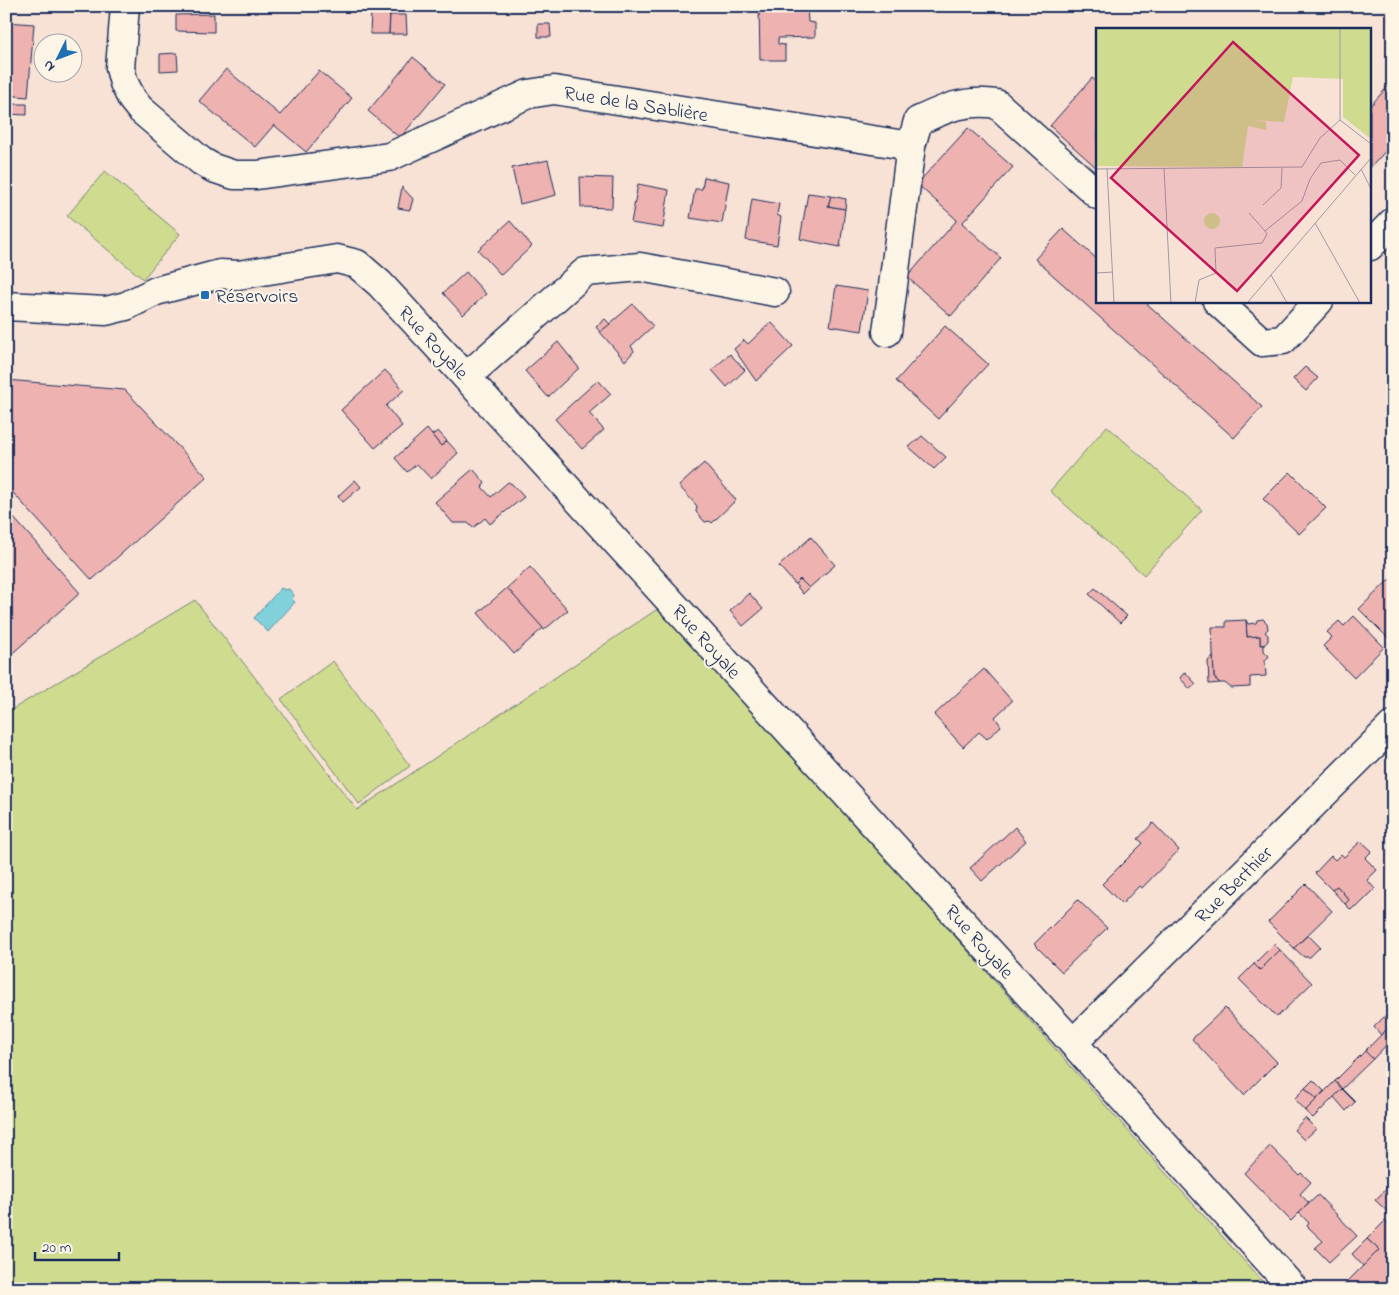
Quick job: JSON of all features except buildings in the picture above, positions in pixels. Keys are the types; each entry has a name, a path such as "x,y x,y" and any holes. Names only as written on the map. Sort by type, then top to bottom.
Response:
{"street":[{"name":"Rue de la Sablière","path":"125,6 120,68 124,84 132,99 140,109 201,161 234,176 257,175 389,157 528,94 554,90 911,146"},
{"path":"887,332 911,146 918,121 947,108 979,101 997,104 1096,193"},
{"path":"1372,244 1393,222"},
{"name":"Rue Royale","path":"6,306 106,310 126,306 156,291 220,274 238,275 337,259 357,264 380,284 466,377 1073,1043 1294,1289"},
{"path":"466,377 585,272 640,267 776,292"},
{"path":"1217,302 1262,342 1283,340 1318,302"},
{"name":"Rue Berthier","path":"1073,1043 1393,725"}],"green space":[{"path":"105,171 180,234 143,279 67,216"},
{"path":"1107,426 1202,510 1144,575 1050,491"},
{"path":"195,600 357,810 665,604 943,923 1269,1289 6,1289 6,713"},
{"path":"333,661 410,766 359,804 281,699"}],"water":[{"path":"281,588 289,589 294,595 292,599 295,602 268,632 254,618"}],"place":[{"name":"Réservoirs","path":"205,295"}]}
